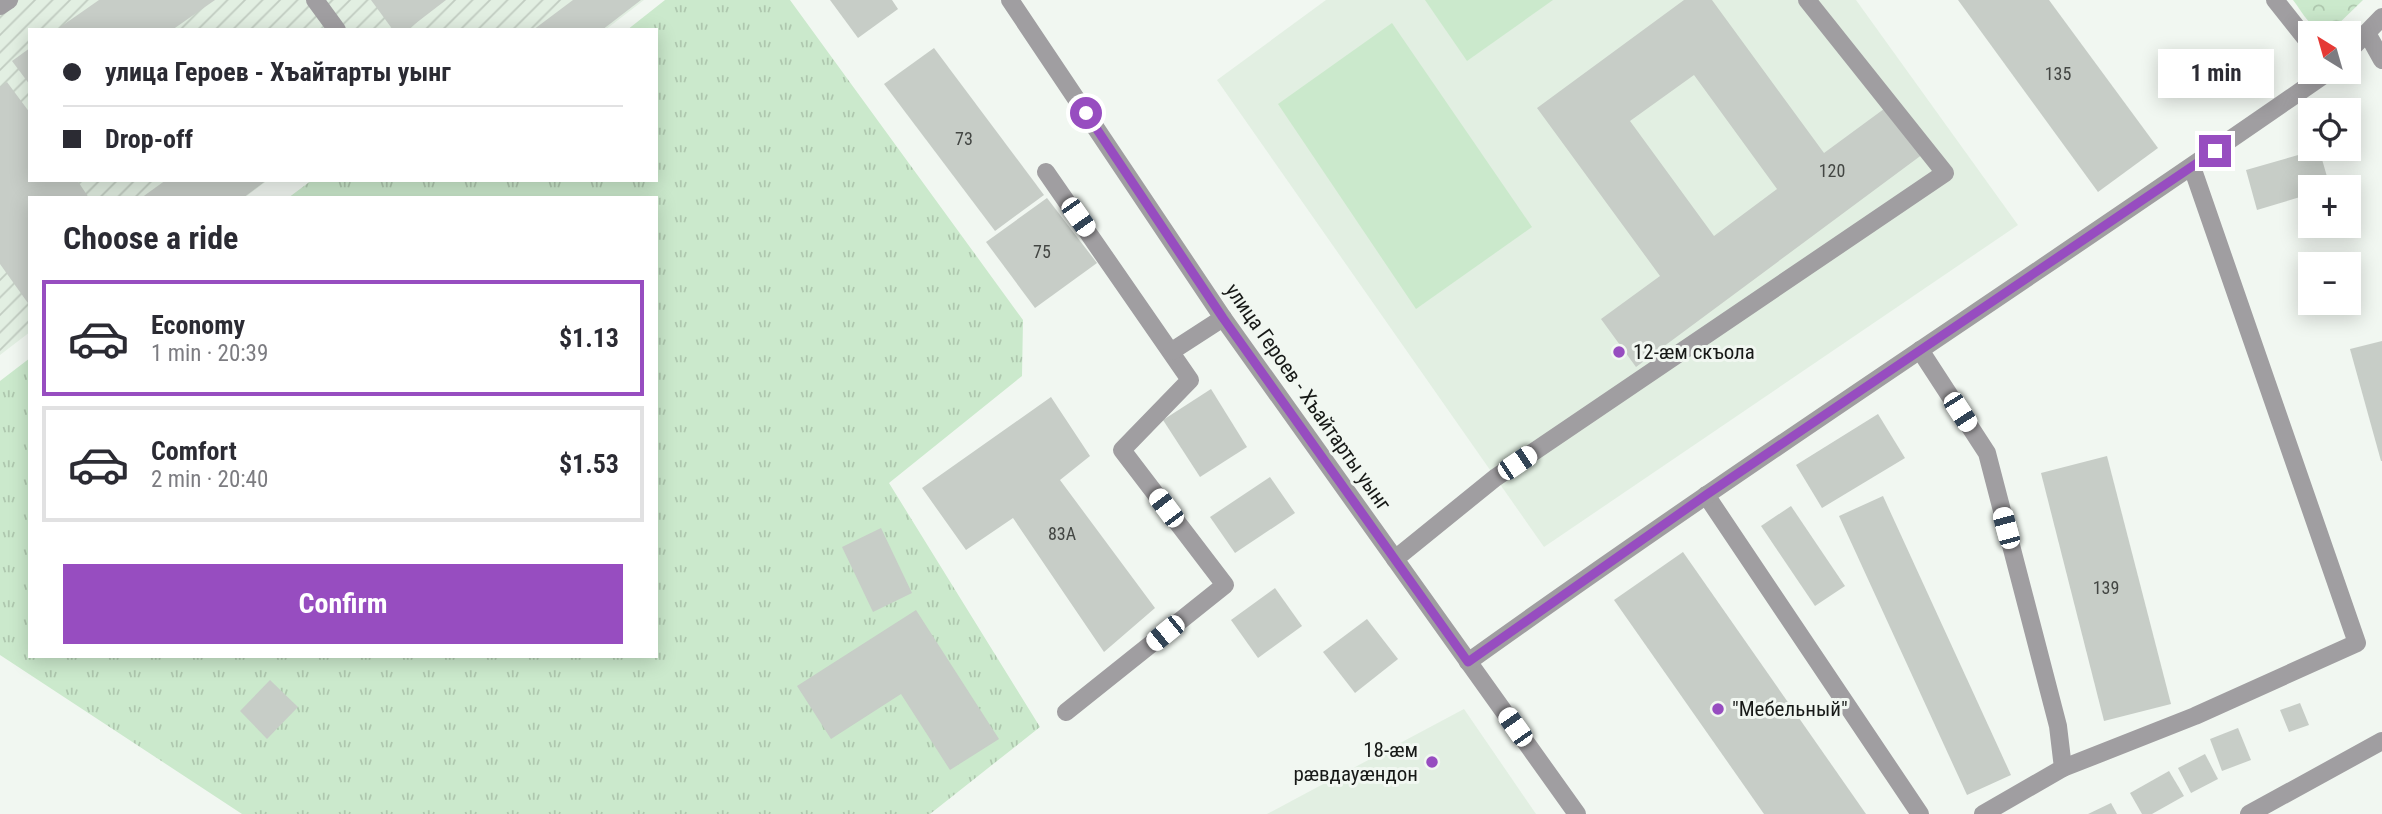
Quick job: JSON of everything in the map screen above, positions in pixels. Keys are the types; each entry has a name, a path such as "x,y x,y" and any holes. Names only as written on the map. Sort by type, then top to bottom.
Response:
{"street":[{"path":"0,6 9,0"},
{"path":"315,0 336,28"},
{"name":"улица Героев - Хъайтарты уынг","path":"1010,0 1223,318 1577,814"},
{"path":"1395,559 1495,478 1945,173 1807,0"},
{"path":"2275,0 2298,29"},
{"path":"2361,39 2382,17"},
{"path":"2367,33 2382,60"},
{"path":"1468,662 1706,495 2311,84"},
{"path":"1983,814 2063,768 2195,716 2357,643 2192,167"},
{"path":"1046,172 1190,380 1122,450 1224,585 1066,712"},
{"path":"1172,351 1223,318"},
{"path":"1920,350 1987,453 2058,726 2063,768"},
{"path":"1706,495 1920,814"},
{"path":"2249,814 2382,741"}],"shaded area":[{"path":"0,0 644,0 608,28 28,28 28,182 265,182 247,196 28,196 28,334 0,355"},
{"name":"12-æм скъола","path":"1326,0 1856,0 2018,225 1544,547 1217,80"},
{"name":"18-æм рӕвдауӕндон","path":"1464,709 1536,814 1267,814"}],"green space":[{"path":"665,0 790,0 1023,320 1022,376 889,483 1040,727 930,814 242,814 0,655 0,381 28,360 28,658 658,658 658,196 291,196 309,182 658,182 658,28 630,28"},
{"path":"1425,0 1553,0 1467,61"},
{"path":"2293,0 2363,0 2341,21 2308,21"},
{"path":"1392,23 1532,227 1416,309 1278,104"}],"building":[{"path":"99,0 215,0 175,28 59,28"},
{"path":"371,0 446,0 410,28 392,28"},
{"path":"573,0 641,0 605,28 536,28"},
{"path":"830,0 892,0 898,9 858,38"},
{"path":"1684,0 1712,0 1824,153 1888,106 1923,154 1636,367 1601,319 1660,276 1537,108","holes":["1694,75 1777,189 1714,236 1630,121"]},
{"path":"1958,0 2049,0 2158,148 2098,192"},
{"path":"934,48 1044,195 995,231 884,84"},
{"path":"28,49 28,82 12,61"},
{"path":"7,82 28,110 28,182 78,182 88,196 28,196 28,303 0,264 0,87"},
{"path":"2298,155 2298,161 2322,161 2327,175 2298,175 2298,198 2257,210 2246,170"},
{"path":"163,182 264,182 246,196 144,196"},
{"path":"1047,198 1097,263 1035,308 986,242"},
{"path":"2382,341 2382,461 2381,461 2350,349"},
{"path":"1211,389 1247,447 1200,477 1163,420"},
{"path":"1051,397 1090,456 1060,480 1155,608 1104,652 1013,518 966,550 922,488"},
{"path":"1878,414 1905,458 1822,508 1796,465"},
{"path":"2107,456 2171,704 2104,721 2041,473"},
{"path":"1270,477 1295,513 1235,553 1210,517"},
{"path":"1883,496 2011,775 1967,795 1839,516"},
{"path":"1791,506 1845,586 1815,606 1761,526"},
{"path":"881,528 912,593 873,612 842,547"},
{"path":"1683,552 1866,814 1764,814 1614,600"},
{"path":"1275,588 1302,626 1258,658 1231,620"},
{"path":"916,610 999,739 950,770 901,694 831,739 797,686"},
{"path":"1367,619 1398,659 1355,693 1323,652"},
{"path":"270,680 298,707 267,739 240,711"},
{"path":"2300,703 2309,725 2289,732 2280,710"},
{"path":"2238,728 2251,760 2222,771 2210,739"},
{"path":"2205,754 2218,779 2191,793 2178,768"},
{"path":"2169,771 2184,796 2152,814 2142,814 2130,793"},
{"path":"2111,803 2117,814 2088,814"}],"place":[{"name":"12-æм скъола","path":"1619,352"},
{"name":"\"Мебельный\"","path":"1718,709"},
{"name":"18-æм рӕвдауӕндон","path":"1432,762"}],"route":[{"path":"1086,113 1223,318 1468,662 1706,495 2215,151"}]}
